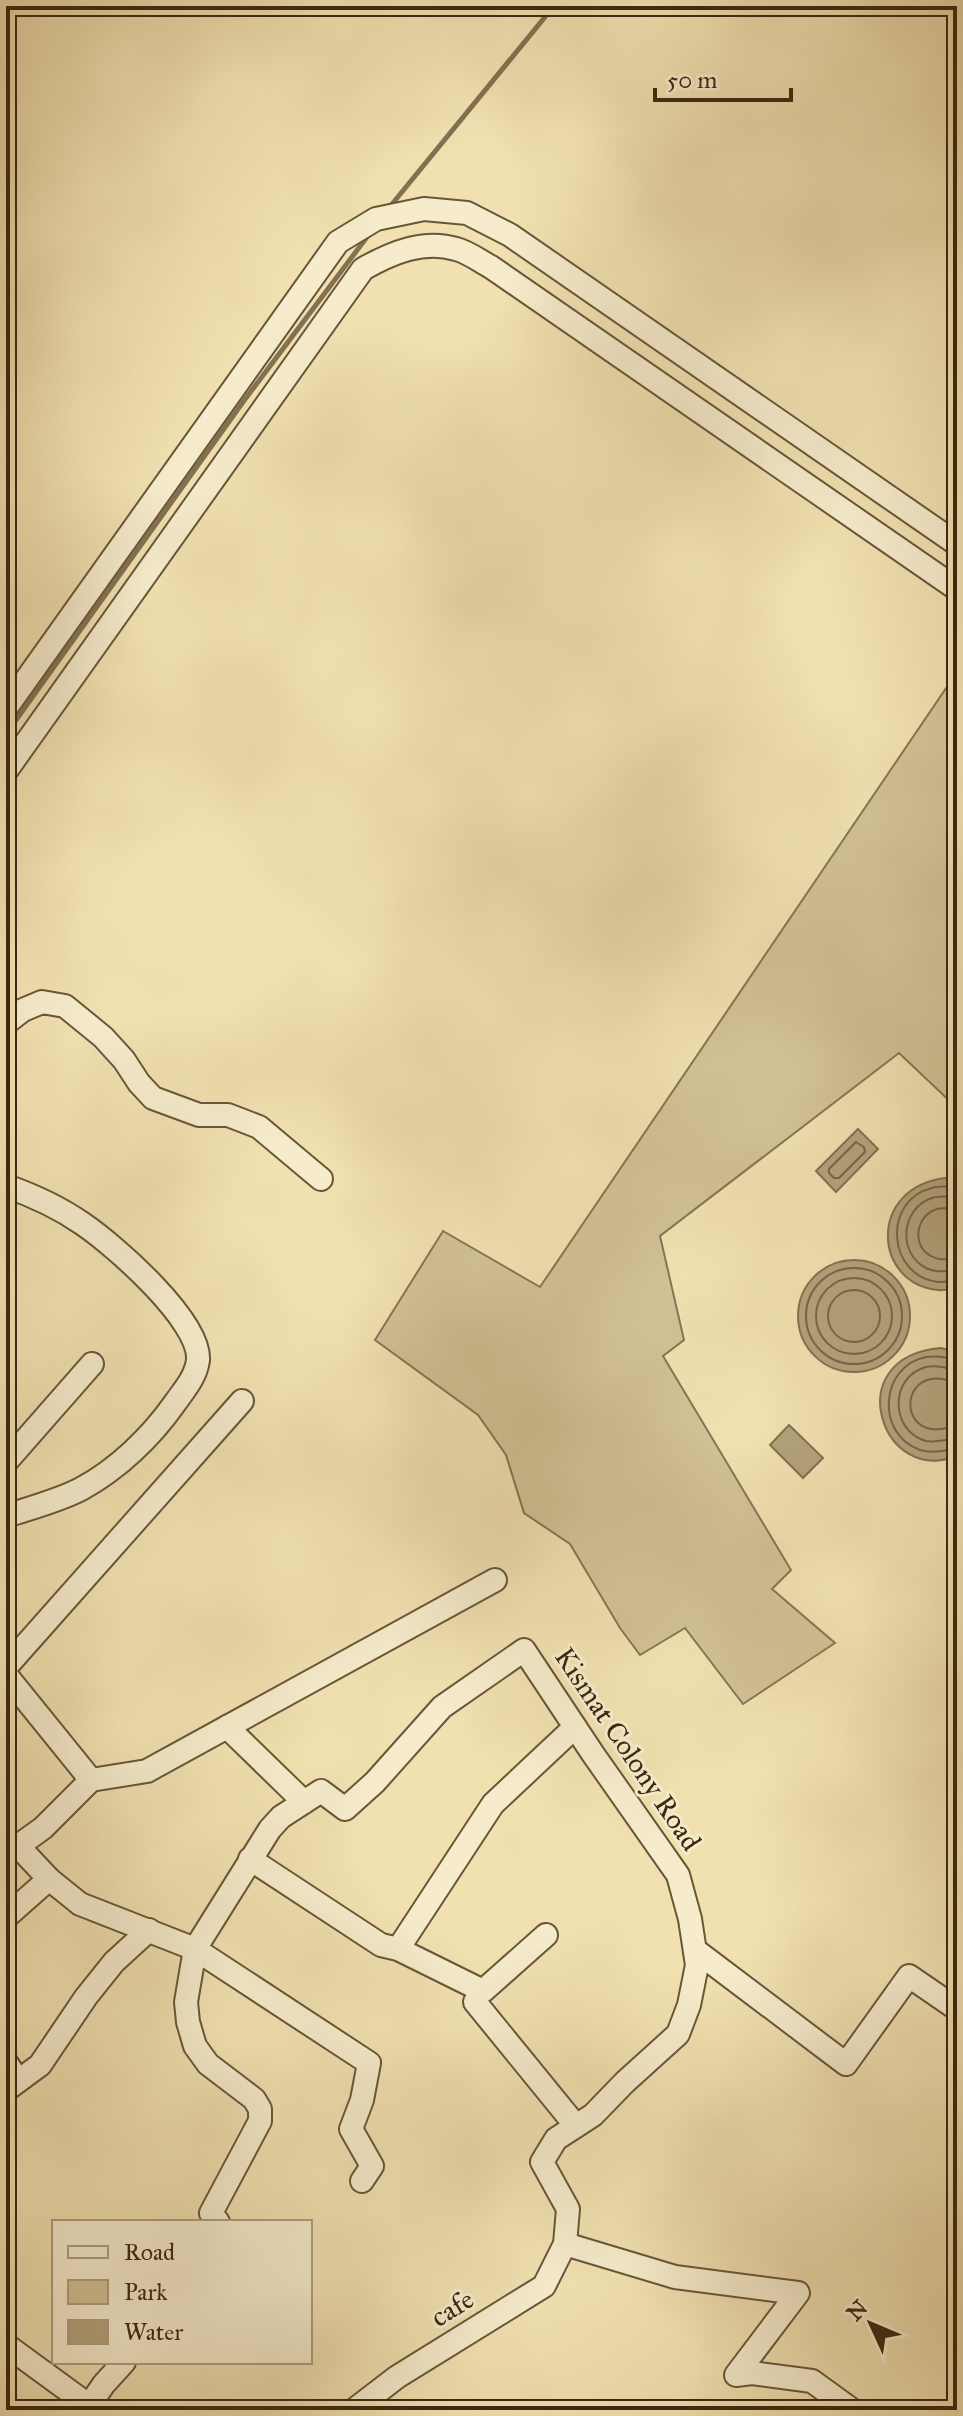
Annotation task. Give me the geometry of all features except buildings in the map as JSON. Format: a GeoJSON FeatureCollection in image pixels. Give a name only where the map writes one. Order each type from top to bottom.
{"type":"FeatureCollection","features":[{"type":"Feature","properties":{"kind":"street"},"geometry":{"type":"LineString","coordinates":[[6,708],[338,242],[383,218],[424,209],[467,213],[510,235],[957,544]]}},
{"type":"Feature","properties":{"kind":"street"},"geometry":{"type":"LineString","coordinates":[[6,771],[363,269],[389,254],[426,246],[457,249],[491,267],[957,589]]}},
{"type":"Feature","properties":{"kind":"street"},"geometry":{"type":"LineString","coordinates":[[6,1023],[23,1010],[42,1002],[65,1006],[103,1037],[153,1098],[199,1115],[228,1115],[259,1127],[321,1179]]}},
{"type":"Feature","properties":{"kind":"street"},"geometry":{"type":"LineString","coordinates":[[6,1186],[22,1191],[81,1222],[111,1244],[176,1312],[192,1334],[198,1349],[194,1376],[170,1410],[126,1458],[79,1490],[6,1516]]}},
{"type":"Feature","properties":{"kind":"street"},"geometry":{"type":"LineString","coordinates":[[6,1462],[92,1364]]}},
{"type":"Feature","properties":{"kind":"street"},"geometry":{"type":"LineString","coordinates":[[6,1667],[242,1401]]}},
{"type":"Feature","properties":{"kind":"street"},"geometry":{"type":"LineString","coordinates":[[362,2181],[372,2166],[351,2129],[362,2100],[369,2063],[195,1949],[80,1904],[12,1846],[43,1828],[91,1780],[147,1771],[495,1580]]}},
{"type":"Feature","properties":{"kind":"street","name":"Kismat Colony Road"},"geometry":{"type":"LineString","coordinates":[[304,1802],[321,1791],[345,1809],[375,1782],[442,1707],[524,1650],[678,1875],[690,1919],[697,1965],[689,2005],[678,2034],[593,2115],[556,2139],[542,2162],[568,2209],[565,2244]]}},
{"type":"Feature","properties":{"kind":"street"},"geometry":{"type":"LineString","coordinates":[[6,1675],[91,1780]]}},
{"type":"Feature","properties":{"kind":"street"},"geometry":{"type":"LineString","coordinates":[[216,2220],[211,2213],[260,2121],[260,2109],[254,2099],[208,2064],[195,2046],[186,2002],[195,1949],[275,1823],[304,1802],[227,1727]]}},
{"type":"Feature","properties":{"kind":"street"},"geometry":{"type":"LineString","coordinates":[[398,1949],[493,1804],[575,1727]]}},
{"type":"Feature","properties":{"kind":"street"},"geometry":{"type":"LineString","coordinates":[[250,1859],[381,1945],[398,1949],[483,1991],[546,1935]]}},
{"type":"Feature","properties":{"kind":"street"},"geometry":{"type":"LineString","coordinates":[[6,1917],[49,1879]]}},
{"type":"Feature","properties":{"kind":"street"},"geometry":{"type":"LineString","coordinates":[[10,2078],[40,2065],[114,1962],[149,1930]]}},
{"type":"Feature","properties":{"kind":"street"},"geometry":{"type":"LineString","coordinates":[[695,1950],[846,2064],[909,1976],[957,2009]]}},
{"type":"Feature","properties":{"kind":"street"},"geometry":{"type":"LineString","coordinates":[[475,2002],[576,2126]]}},
{"type":"Feature","properties":{"kind":"street"},"geometry":{"type":"LineString","coordinates":[[565,2244],[675,2277],[798,2293],[736,2375],[752,2373],[812,2381],[852,2410]]}},
{"type":"Feature","properties":{"kind":"street","name":"cafe"},"geometry":{"type":"LineString","coordinates":[[354,2410],[397,2377],[544,2286],[565,2244]]}},
{"type":"Feature","properties":{"kind":"street"},"geometry":{"type":"LineString","coordinates":[[6,2345],[89,2409],[104,2384],[122,2364]]}},
{"type":"Feature","properties":{"kind":"green space"},"geometry":{"type":"Polygon","coordinates":[[[957,672],[957,1108],[899,1053],[660,1236],[684,1340],[663,1356],[791,1570],[772,1589],[835,1643],[743,1704],[685,1628],[640,1655],[620,1628],[570,1544],[524,1513],[506,1455],[478,1415],[375,1340],[443,1231],[540,1287],[957,672]]]}},
{"type":"Feature","properties":{"kind":"water"},"geometry":{"type":"Polygon","coordinates":[[[858,1129],[878,1149],[836,1192],[816,1171],[858,1129]]]}},
{"type":"Feature","properties":{"kind":"water"},"geometry":{"type":"Polygon","coordinates":[[[945,1178],[957,1180],[957,1288],[940,1290],[916,1284],[901,1271],[891,1255],[888,1236],[891,1216],[902,1199],[920,1185],[945,1178]]]}},
{"type":"Feature","properties":{"kind":"water"},"geometry":{"type":"Polygon","coordinates":[[[854,1260],[875,1264],[894,1276],[906,1295],[910,1316],[906,1337],[894,1356],[875,1368],[854,1372],[833,1368],[814,1356],[802,1337],[798,1316],[802,1295],[814,1276],[833,1264],[854,1260]]]}},
{"type":"Feature","properties":{"kind":"water"},"geometry":{"type":"Polygon","coordinates":[[[941,1348],[957,1352],[957,1455],[931,1461],[909,1454],[892,1438],[882,1418],[881,1395],[889,1373],[909,1357],[941,1348]]]}},
{"type":"Feature","properties":{"kind":"water"},"geometry":{"type":"Polygon","coordinates":[[[789,1425],[823,1458],[803,1478],[770,1445],[789,1425]]]}},
{"type":"Feature","properties":{"kind":"waterway"},"geometry":{"type":"LineString","coordinates":[[388,209],[554,6]]}},
{"type":"Feature","properties":{"kind":"waterway"},"geometry":{"type":"LineString","coordinates":[[6,734],[243,402],[370,233]]}}]}
